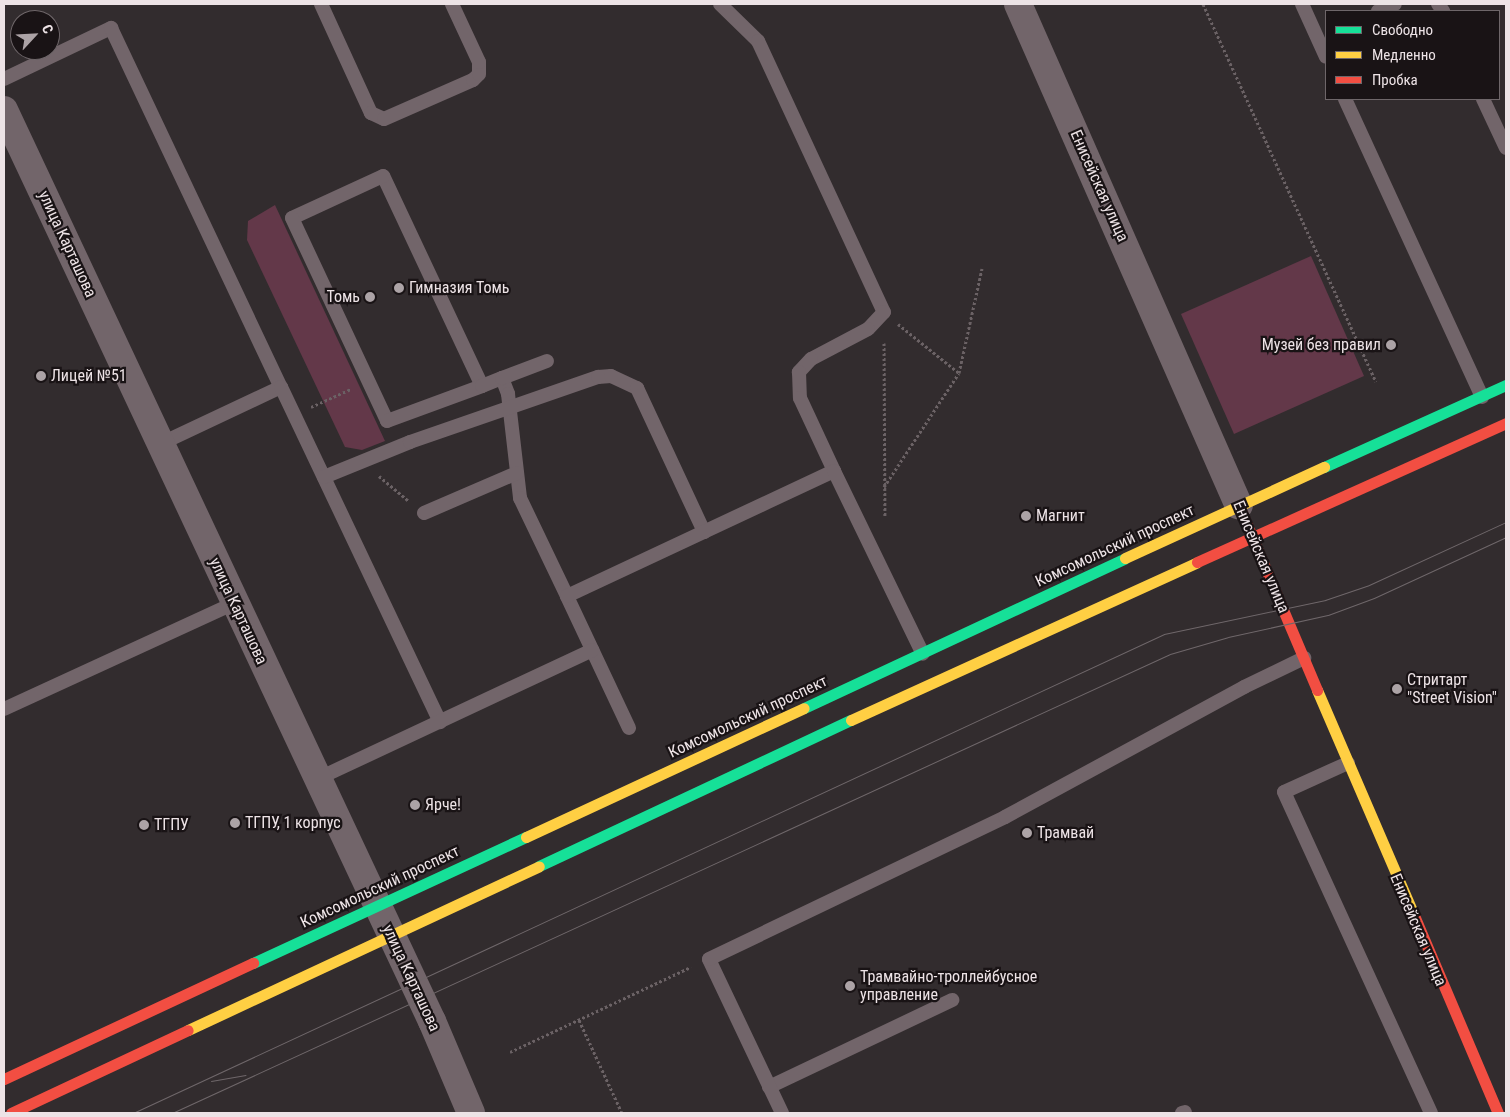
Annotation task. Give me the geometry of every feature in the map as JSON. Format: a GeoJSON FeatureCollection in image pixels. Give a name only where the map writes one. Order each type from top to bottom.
{"type":"FeatureCollection","features":[{"type":"Feature","properties":{"kind":"main road","name":"Комсомольский проспект"},"geometry":{"type":"LineString","coordinates":[[4,1079],[378,908],[1239,506],[1506,386]]}},
{"type":"Feature","properties":{"kind":"main road"},"geometry":{"type":"LineString","coordinates":[[11,1113],[933,680],[1506,423]]}},
{"type":"Feature","properties":{"kind":"main road","name":"Енисейская улица"},"geometry":{"type":"LineString","coordinates":[[1239,506],[1498,1113]]}},
{"type":"Feature","properties":{"kind":"street","name":"Енисейская улица"},"geometry":{"type":"LineString","coordinates":[[1018,4],[1239,506]]}},
{"type":"Feature","properties":{"kind":"street","name":"улица Карташова"},"geometry":{"type":"LineString","coordinates":[[4,110],[391,935],[471,1113]]}},
{"type":"Feature","properties":{"kind":"lane"},"geometry":{"type":"LineString","coordinates":[[321,4],[371,113],[384,120],[473,80],[479,74],[479,62],[452,4]]}},
{"type":"Feature","properties":{"kind":"lane"},"geometry":{"type":"LineString","coordinates":[[720,4],[758,41],[884,312],[868,329],[811,359],[799,372],[800,398],[923,654]]}},
{"type":"Feature","properties":{"kind":"lane"},"geometry":{"type":"LineString","coordinates":[[1302,4],[1322,36],[1325,52]]}},
{"type":"Feature","properties":{"kind":"lane"},"geometry":{"type":"LineString","coordinates":[[1380,10],[1395,4]]}},
{"type":"Feature","properties":{"kind":"lane"},"geometry":{"type":"LineString","coordinates":[[4,79],[111,28],[440,722]]}},
{"type":"Feature","properties":{"kind":"lane"},"geometry":{"type":"LineString","coordinates":[[1345,100],[1482,397]]}},
{"type":"Feature","properties":{"kind":"lane"},"geometry":{"type":"LineString","coordinates":[[1483,100],[1506,148]]}},
{"type":"Feature","properties":{"kind":"lane"},"geometry":{"type":"LineString","coordinates":[[482,386],[383,176],[292,218],[387,421],[482,386],[547,361]]}},
{"type":"Feature","properties":{"kind":"lane"},"geometry":{"type":"LineString","coordinates":[[324,477],[362,461],[598,377],[623,379],[637,388],[704,532]]}},
{"type":"Feature","properties":{"kind":"lane"},"geometry":{"type":"LineString","coordinates":[[502,378],[510,408],[520,498],[629,728]]}},
{"type":"Feature","properties":{"kind":"lane"},"geometry":{"type":"LineString","coordinates":[[160,444],[281,387]]}},
{"type":"Feature","properties":{"kind":"lane"},"geometry":{"type":"LineString","coordinates":[[567,596],[834,471]]}},
{"type":"Feature","properties":{"kind":"lane"},"geometry":{"type":"LineString","coordinates":[[424,513],[517,473]]}},
{"type":"Feature","properties":{"kind":"lane"},"geometry":{"type":"LineString","coordinates":[[4,709],[234,603]]}},
{"type":"Feature","properties":{"kind":"lane"},"geometry":{"type":"LineString","coordinates":[[317,779],[592,650]]}},
{"type":"Feature","properties":{"kind":"lane"},"geometry":{"type":"LineString","coordinates":[[782,1113],[709,959],[1005,817],[1244,687],[1304,658]]}},
{"type":"Feature","properties":{"kind":"lane"},"geometry":{"type":"LineString","coordinates":[[1348,763],[1284,792],[1431,1113]]}},
{"type":"Feature","properties":{"kind":"lane"},"geometry":{"type":"LineString","coordinates":[[769,1087],[952,1000]]}},
{"type":"Feature","properties":{"kind":"path"},"geometry":{"type":"LineString","coordinates":[[1203,4],[1376,381]]}},
{"type":"Feature","properties":{"kind":"path"},"geometry":{"type":"LineString","coordinates":[[884,487],[960,373],[982,268]]}},
{"type":"Feature","properties":{"kind":"path"},"geometry":{"type":"LineString","coordinates":[[884,312],[960,373]]}},
{"type":"Feature","properties":{"kind":"path"},"geometry":{"type":"LineString","coordinates":[[884,312],[885,517]]}},
{"type":"Feature","properties":{"kind":"path"},"geometry":{"type":"LineString","coordinates":[[323,402],[368,381]]}},
{"type":"Feature","properties":{"kind":"path"},"geometry":{"type":"LineString","coordinates":[[362,461],[424,513]]}},
{"type":"Feature","properties":{"kind":"path"},"geometry":{"type":"LineString","coordinates":[[510,1052],[709,959]]}},
{"type":"Feature","properties":{"kind":"path"},"geometry":{"type":"LineString","coordinates":[[579,1020],[622,1113]]}},
{"type":"Feature","properties":{"kind":"shaded area"},"geometry":{"type":"Polygon","coordinates":[[[275,205],[385,441],[362,450],[345,447],[247,240],[248,221],[275,205]]]}},
{"type":"Feature","properties":{"kind":"shaded area"},"geometry":{"type":"Polygon","coordinates":[[[1311,256],[1364,376],[1234,434],[1181,314],[1311,256]]]}},
{"type":"Feature","properties":{"kind":"tram line"},"geometry":{"type":"LineString","coordinates":[[133,1113],[1164,634],[1325,600],[1369,585],[1506,522]]}},
{"type":"Feature","properties":{"kind":"tram line"},"geometry":{"type":"LineString","coordinates":[[172,1113],[1170,654],[1228,637],[1328,615],[1374,598],[1506,537]]}},
{"type":"Feature","properties":{"kind":"tram line"},"geometry":{"type":"LineString","coordinates":[[211,1081],[245,1075]]}},
{"type":"Feature","properties":{"kind":"traffic: fast"},"geometry":{"type":"LineString","coordinates":[[1324,467],[1506,385]]}},
{"type":"Feature","properties":{"kind":"traffic: fast"},"geometry":{"type":"LineString","coordinates":[[804,708],[1125,558]]}},
{"type":"Feature","properties":{"kind":"traffic: fast"},"geometry":{"type":"LineString","coordinates":[[539,866],[851,720]]}},
{"type":"Feature","properties":{"kind":"traffic: fast"},"geometry":{"type":"LineString","coordinates":[[253,963],[526,837]]}},
{"type":"Feature","properties":{"kind":"traffic: slow"},"geometry":{"type":"LineString","coordinates":[[1125,558],[1324,467]]}},
{"type":"Feature","properties":{"kind":"traffic: slow"},"geometry":{"type":"LineString","coordinates":[[851,720],[1197,562]]}},
{"type":"Feature","properties":{"kind":"traffic: slow"},"geometry":{"type":"LineString","coordinates":[[1317,690],[1413,913]]}},
{"type":"Feature","properties":{"kind":"traffic: slow"},"geometry":{"type":"LineString","coordinates":[[526,837],[804,708]]}},
{"type":"Feature","properties":{"kind":"traffic: slow"},"geometry":{"type":"LineString","coordinates":[[188,1030],[539,866]]}},
{"type":"Feature","properties":{"kind":"traffic: jam"},"geometry":{"type":"LineString","coordinates":[[1197,562],[1506,423]]}},
{"type":"Feature","properties":{"kind":"traffic: jam"},"geometry":{"type":"LineString","coordinates":[[1239,506],[1317,690]]}},
{"type":"Feature","properties":{"kind":"traffic: jam"},"geometry":{"type":"LineString","coordinates":[[1413,913],[1498,1113]]}},
{"type":"Feature","properties":{"kind":"traffic: jam"},"geometry":{"type":"LineString","coordinates":[[4,1079],[253,963]]}},
{"type":"Feature","properties":{"kind":"traffic: jam"},"geometry":{"type":"LineString","coordinates":[[11,1113],[188,1030]]}},
{"type":"Feature","properties":{"kind":"place","name":"Гимназия Томь"},"geometry":{"type":"Point","coordinates":[399,288]}},
{"type":"Feature","properties":{"kind":"place","name":"Томь"},"geometry":{"type":"Point","coordinates":[370,297]}},
{"type":"Feature","properties":{"kind":"place","name":"Музей без правил"},"geometry":{"type":"Point","coordinates":[1391,345]}},
{"type":"Feature","properties":{"kind":"place","name":"Лицей №51"},"geometry":{"type":"Point","coordinates":[41,376]}},
{"type":"Feature","properties":{"kind":"place","name":"Магнит"},"geometry":{"type":"Point","coordinates":[1026,516]}},
{"type":"Feature","properties":{"kind":"place","name":"Стритарт \"Street Vision\""},"geometry":{"type":"Point","coordinates":[1397,689]}},
{"type":"Feature","properties":{"kind":"place","name":"Ярче!"},"geometry":{"type":"Point","coordinates":[415,805]}},
{"type":"Feature","properties":{"kind":"place","name":"ТГПУ, 1 корпус"},"geometry":{"type":"Point","coordinates":[235,823]}},
{"type":"Feature","properties":{"kind":"place","name":"ТГПУ"},"geometry":{"type":"Point","coordinates":[144,825]}},
{"type":"Feature","properties":{"kind":"place","name":"Трамвай"},"geometry":{"type":"Point","coordinates":[1027,833]}},
{"type":"Feature","properties":{"kind":"place","name":"Трамвайно-троллейбусное управление"},"geometry":{"type":"Point","coordinates":[850,986]}}]}
